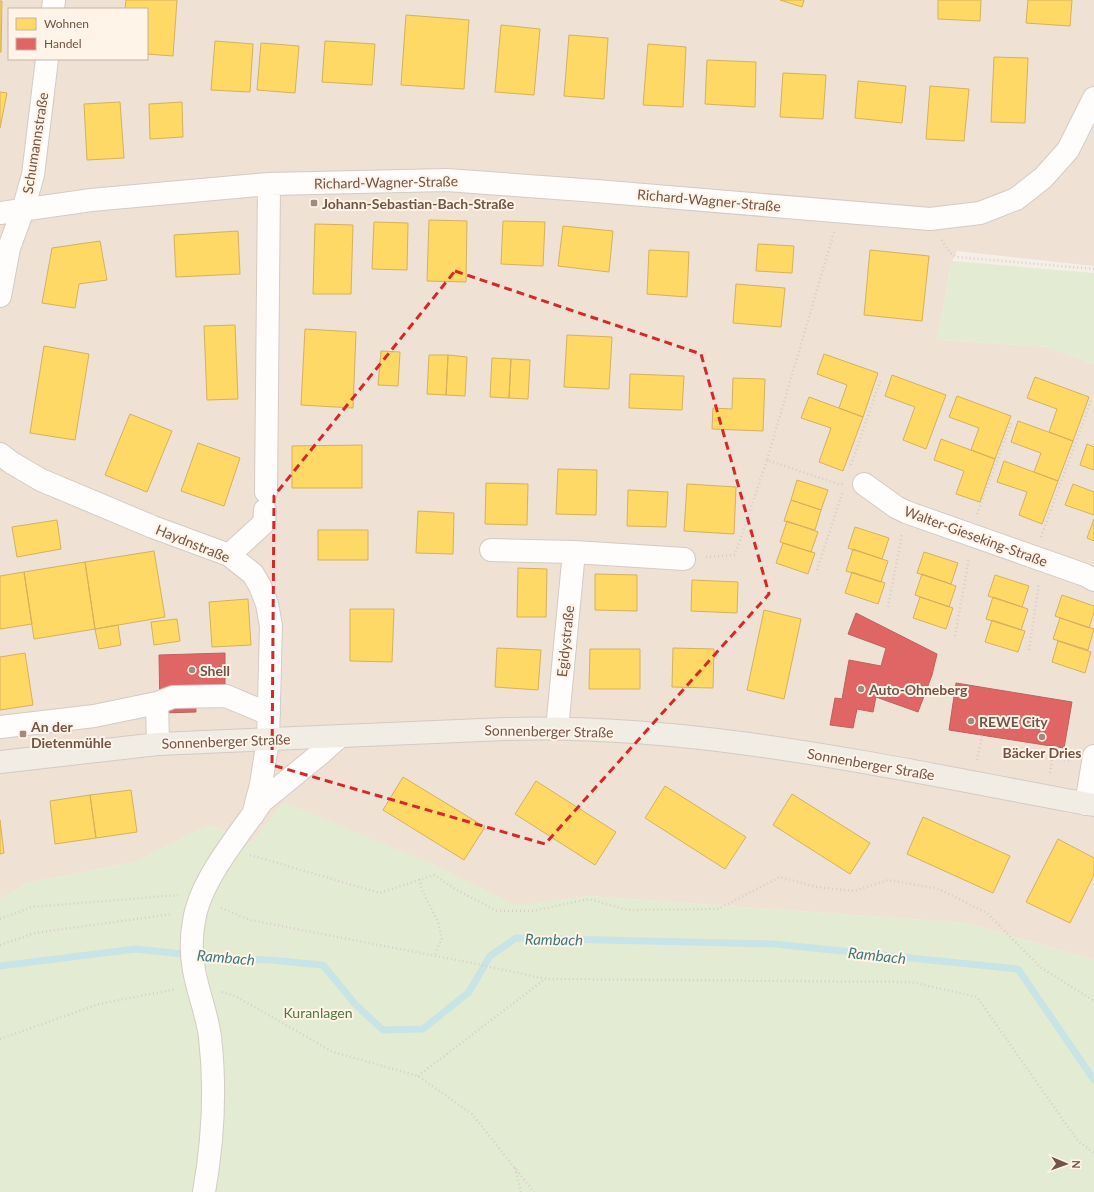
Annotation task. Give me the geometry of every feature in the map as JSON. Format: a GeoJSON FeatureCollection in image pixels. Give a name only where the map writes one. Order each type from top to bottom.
{"type":"FeatureCollection","features":[{"type":"Feature","properties":{"kind":"main road","name":"Sonnenberger Straße"},"geometry":{"type":"LineString","coordinates":[[0,762],[158,744],[505,729],[557,729],[638,733],[712,739],[773,747],[1090,804]]}},
{"type":"Feature","properties":{"kind":"street","name":"Schumannstraße"},"geometry":{"type":"LineString","coordinates":[[0,296],[9,248],[23,210],[32,176],[47,60]]}},
{"type":"Feature","properties":{"kind":"street","name":"Richard-Wagner-Straße"},"geometry":{"type":"LineString","coordinates":[[0,213],[91,200],[269,184],[447,180],[930,219],[980,213],[1016,200],[1043,178],[1068,150],[1094,98]]}},
{"type":"Feature","properties":{"kind":"street"},"geometry":{"type":"LineString","coordinates":[[228,555],[264,523],[269,184]]}},
{"type":"Feature","properties":{"kind":"street","name":"Haydnstraße"},"geometry":{"type":"LineString","coordinates":[[0,454],[41,480],[153,527],[228,555],[241,563],[253,574],[260,586],[267,604],[271,626],[268,740]]}},
{"type":"Feature","properties":{"kind":"street","name":"Walter-Gieseking-Straße"},"geometry":{"type":"LineString","coordinates":[[864,484],[896,507],[906,512],[1085,575],[1094,580]]}},
{"type":"Feature","properties":{"kind":"street"},"geometry":{"type":"LineString","coordinates":[[491,550],[574,552],[684,559]]}},
{"type":"Feature","properties":{"kind":"street","name":"Egidystraße"},"geometry":{"type":"LineString","coordinates":[[557,729],[574,552]]}},
{"type":"Feature","properties":{"kind":"street"},"geometry":{"type":"LineString","coordinates":[[0,727],[94,716],[157,703],[173,697],[226,696],[269,714]]}},
{"type":"Feature","properties":{"kind":"street"},"geometry":{"type":"LineString","coordinates":[[157,703],[158,744]]}},
{"type":"Feature","properties":{"kind":"street"},"geometry":{"type":"LineString","coordinates":[[204,1192],[210,1145],[213,1081],[210,1038],[207,1020],[194,967],[194,920],[200,900],[212,875],[228,849],[259,807],[339,737]]}},
{"type":"Feature","properties":{"kind":"street"},"geometry":{"type":"LineString","coordinates":[[259,807],[268,740]]}},
{"type":"Feature","properties":{"kind":"street"},"geometry":{"type":"LineString","coordinates":[[1090,804],[1094,756]]}},
{"type":"Feature","properties":{"kind":"path"},"geometry":{"type":"LineString","coordinates":[[684,559],[735,555],[767,460],[839,212]]}},
{"type":"Feature","properties":{"kind":"path"},"geometry":{"type":"LineString","coordinates":[[930,219],[950,253],[957,257],[1094,269]]}},
{"type":"Feature","properties":{"kind":"path"},"geometry":{"type":"LineString","coordinates":[[1029,650],[1038,559],[1091,400]]}},
{"type":"Feature","properties":{"kind":"path"},"geometry":{"type":"LineString","coordinates":[[955,636],[972,535],[1011,423]]}},
{"type":"Feature","properties":{"kind":"path"},"geometry":{"type":"LineString","coordinates":[[767,460],[838,484],[864,484]]}},
{"type":"Feature","properties":{"kind":"path"},"geometry":{"type":"LineString","coordinates":[[888,607],[906,512]]}},
{"type":"Feature","properties":{"kind":"path"},"geometry":{"type":"LineString","coordinates":[[977,761],[982,734]]}},
{"type":"Feature","properties":{"kind":"path"},"geometry":{"type":"LineString","coordinates":[[1050,773],[1054,746]]}},
{"type":"Feature","properties":{"kind":"path"},"geometry":{"type":"LineString","coordinates":[[228,849],[380,892],[434,875],[455,889],[497,911],[532,911],[589,899],[628,910],[718,909],[780,877],[817,887],[854,891],[888,880],[940,889],[987,913],[1040,967],[1094,1001]]}},
{"type":"Feature","properties":{"kind":"path"},"geometry":{"type":"LineString","coordinates":[[419,879],[422,890],[438,922],[442,938],[434,956]]}},
{"type":"Feature","properties":{"kind":"path"},"geometry":{"type":"LineString","coordinates":[[0,919],[32,907],[179,895],[177,902]]}},
{"type":"Feature","properties":{"kind":"path"},"geometry":{"type":"LineString","coordinates":[[0,945],[35,933],[172,914],[174,908]]}},
{"type":"Feature","properties":{"kind":"path"},"geometry":{"type":"LineString","coordinates":[[221,908],[250,920],[472,963],[546,979],[911,982],[977,997],[1078,1141],[1094,1153]]}},
{"type":"Feature","properties":{"kind":"path"},"geometry":{"type":"LineString","coordinates":[[0,1039],[99,1004],[194,967],[238,997],[333,1052],[418,1076],[472,1114],[534,1192]]}},
{"type":"Feature","properties":{"kind":"path"},"geometry":{"type":"LineString","coordinates":[[418,1076],[546,979]]}},
{"type":"Feature","properties":{"kind":"path"},"geometry":{"type":"LineString","coordinates":[[514,1166],[521,1192]]}},
{"type":"Feature","properties":{"kind":"highlighted area"},"geometry":{"type":"Polygon","coordinates":[[[455,271],[701,354],[769,594],[545,844],[272,765],[274,496],[455,271]]]}},
{"type":"Feature","properties":{"kind":"shaded area"},"geometry":{"type":"Polygon","coordinates":[[[0,0],[1094,0],[1094,266],[957,251],[952,261],[937,340],[1048,347],[1094,364],[1094,960],[967,923],[589,896],[516,906],[429,863],[251,843],[209,825],[135,862],[27,883],[0,899],[0,0]]]}},
{"type":"Feature","properties":{"kind":"green space"},"geometry":{"type":"Polygon","coordinates":[[[952,261],[1094,273],[1094,364],[1048,347],[937,340],[952,261]]]}},
{"type":"Feature","properties":{"kind":"green space","name":"Kuranlagen"},"geometry":{"type":"Polygon","coordinates":[[[283,802],[429,863],[516,905],[589,896],[967,923],[1094,960],[1094,1192],[0,1192],[0,899],[27,883],[135,862],[209,825],[251,843],[283,802]]]}},
{"type":"Feature","properties":{"kind":"building: Wohnen"},"geometry":{"type":"Polygon","coordinates":[[[126,0],[177,0],[173,56],[148,54],[148,8],[125,8],[126,0]]]}},
{"type":"Feature","properties":{"kind":"building: Wohnen"},"geometry":{"type":"Polygon","coordinates":[[[780,0],[804,0],[802,7],[780,0]]]}},
{"type":"Feature","properties":{"kind":"building: Wohnen"},"geometry":{"type":"Polygon","coordinates":[[[938,0],[981,0],[980,21],[938,19],[938,0]]]}},
{"type":"Feature","properties":{"kind":"building: Wohnen"},"geometry":{"type":"Polygon","coordinates":[[[1028,0],[1072,0],[1070,26],[1026,23],[1028,0]]]}},
{"type":"Feature","properties":{"kind":"building: Wohnen"},"geometry":{"type":"Polygon","coordinates":[[[0,1],[2,1],[1,52],[0,52],[0,1]]]}},
{"type":"Feature","properties":{"kind":"building: Wohnen"},"geometry":{"type":"Polygon","coordinates":[[[406,15],[469,20],[464,89],[401,85],[406,15]]]}},
{"type":"Feature","properties":{"kind":"building: Wohnen"},"geometry":{"type":"Polygon","coordinates":[[[501,25],[540,29],[534,95],[495,92],[501,25]]]}},
{"type":"Feature","properties":{"kind":"building: Wohnen"},"geometry":{"type":"Polygon","coordinates":[[[569,35],[608,38],[604,99],[564,96],[569,35]]]}},
{"type":"Feature","properties":{"kind":"building: Wohnen"},"geometry":{"type":"Polygon","coordinates":[[[215,41],[253,44],[250,92],[211,90],[215,41]]]}},
{"type":"Feature","properties":{"kind":"building: Wohnen"},"geometry":{"type":"Polygon","coordinates":[[[325,41],[375,44],[372,85],[322,82],[325,41]]]}},
{"type":"Feature","properties":{"kind":"building: Wohnen"},"geometry":{"type":"Polygon","coordinates":[[[261,43],[299,46],[295,93],[257,90],[261,43]]]}},
{"type":"Feature","properties":{"kind":"building: Wohnen"},"geometry":{"type":"Polygon","coordinates":[[[648,44],[686,47],[683,107],[643,105],[648,44]]]}},
{"type":"Feature","properties":{"kind":"building: Wohnen"},"geometry":{"type":"Polygon","coordinates":[[[994,57],[1028,58],[1025,123],[991,122],[994,57]]]}},
{"type":"Feature","properties":{"kind":"building: Wohnen"},"geometry":{"type":"Polygon","coordinates":[[[707,60],[756,62],[755,107],[705,104],[707,60]]]}},
{"type":"Feature","properties":{"kind":"building: Wohnen"},"geometry":{"type":"Polygon","coordinates":[[[783,73],[826,75],[823,119],[780,117],[783,73]]]}},
{"type":"Feature","properties":{"kind":"building: Wohnen"},"geometry":{"type":"Polygon","coordinates":[[[858,81],[906,86],[902,123],[855,118],[858,81]]]}},
{"type":"Feature","properties":{"kind":"building: Wohnen"},"geometry":{"type":"Polygon","coordinates":[[[930,86],[969,89],[964,141],[926,139],[930,86]]]}},
{"type":"Feature","properties":{"kind":"building: Wohnen"},"geometry":{"type":"Polygon","coordinates":[[[0,92],[7,93],[0,128],[0,92]]]}},
{"type":"Feature","properties":{"kind":"building: Wohnen"},"geometry":{"type":"Polygon","coordinates":[[[120,102],[124,158],[87,160],[84,104],[120,102]]]}},
{"type":"Feature","properties":{"kind":"building: Wohnen"},"geometry":{"type":"Polygon","coordinates":[[[182,102],[183,137],[150,139],[149,104],[182,102]]]}},
{"type":"Feature","properties":{"kind":"building: Wohnen"},"geometry":{"type":"Polygon","coordinates":[[[429,220],[467,221],[466,282],[427,281],[429,220]]]}},
{"type":"Feature","properties":{"kind":"building: Wohnen"},"geometry":{"type":"Polygon","coordinates":[[[503,221],[545,222],[543,266],[501,264],[503,221]]]}},
{"type":"Feature","properties":{"kind":"building: Wohnen"},"geometry":{"type":"Polygon","coordinates":[[[374,222],[408,223],[407,270],[372,269],[374,222]]]}},
{"type":"Feature","properties":{"kind":"building: Wohnen"},"geometry":{"type":"Polygon","coordinates":[[[315,224],[353,225],[351,294],[313,294],[315,224]]]}},
{"type":"Feature","properties":{"kind":"building: Wohnen"},"geometry":{"type":"Polygon","coordinates":[[[563,226],[613,231],[609,272],[558,266],[563,226]]]}},
{"type":"Feature","properties":{"kind":"building: Wohnen"},"geometry":{"type":"Polygon","coordinates":[[[238,231],[240,274],[176,277],[174,235],[238,231]]]}},
{"type":"Feature","properties":{"kind":"building: Wohnen"},"geometry":{"type":"Polygon","coordinates":[[[100,241],[107,280],[79,284],[75,308],[42,303],[52,248],[100,241]]]}},
{"type":"Feature","properties":{"kind":"building: Wohnen"},"geometry":{"type":"Polygon","coordinates":[[[758,244],[794,246],[792,273],[756,271],[758,244]]]}},
{"type":"Feature","properties":{"kind":"building: Wohnen"},"geometry":{"type":"Polygon","coordinates":[[[649,250],[689,252],[687,297],[647,294],[649,250]]]}},
{"type":"Feature","properties":{"kind":"building: Wohnen"},"geometry":{"type":"Polygon","coordinates":[[[870,250],[929,256],[922,321],[864,315],[870,250]]]}},
{"type":"Feature","properties":{"kind":"building: Wohnen"},"geometry":{"type":"Polygon","coordinates":[[[736,284],[785,288],[781,327],[733,323],[736,284]]]}},
{"type":"Feature","properties":{"kind":"building: Wohnen"},"geometry":{"type":"Polygon","coordinates":[[[235,325],[238,399],[207,400],[204,326],[235,325]]]}},
{"type":"Feature","properties":{"kind":"building: Wohnen"},"geometry":{"type":"Polygon","coordinates":[[[305,329],[356,332],[353,408],[301,405],[305,329]]]}},
{"type":"Feature","properties":{"kind":"building: Wohnen"},"geometry":{"type":"Polygon","coordinates":[[[567,335],[612,337],[609,389],[564,387],[567,335]]]}},
{"type":"Feature","properties":{"kind":"building: Wohnen"},"geometry":{"type":"Polygon","coordinates":[[[44,346],[89,354],[75,440],[30,433],[44,346]]]}},
{"type":"Feature","properties":{"kind":"building: Wohnen"},"geometry":{"type":"Polygon","coordinates":[[[381,351],[400,352],[398,386],[378,385],[381,351]]]}},
{"type":"Feature","properties":{"kind":"building: Wohnen"},"geometry":{"type":"Polygon","coordinates":[[[824,354],[878,373],[863,417],[839,408],[847,385],[817,374],[824,354]]]}},
{"type":"Feature","properties":{"kind":"building: Wohnen"},"geometry":{"type":"Polygon","coordinates":[[[429,355],[448,355],[446,395],[427,394],[429,355]]]}},
{"type":"Feature","properties":{"kind":"building: Wohnen"},"geometry":{"type":"Polygon","coordinates":[[[448,355],[467,357],[465,396],[446,395],[448,355]]]}},
{"type":"Feature","properties":{"kind":"building: Wohnen"},"geometry":{"type":"Polygon","coordinates":[[[492,358],[511,359],[509,398],[490,397],[492,358]]]}},
{"type":"Feature","properties":{"kind":"building: Wohnen"},"geometry":{"type":"Polygon","coordinates":[[[511,359],[530,360],[528,399],[509,398],[511,359]]]}},
{"type":"Feature","properties":{"kind":"building: Wohnen"},"geometry":{"type":"Polygon","coordinates":[[[630,374],[684,376],[682,410],[629,408],[630,374]]]}},
{"type":"Feature","properties":{"kind":"building: Wohnen"},"geometry":{"type":"Polygon","coordinates":[[[892,375],[946,395],[926,449],[903,440],[915,407],[885,396],[892,375]]]}},
{"type":"Feature","properties":{"kind":"building: Wohnen"},"geometry":{"type":"Polygon","coordinates":[[[1035,377],[1089,397],[1073,441],[1049,432],[1057,409],[1027,398],[1035,377]]]}},
{"type":"Feature","properties":{"kind":"building: Wohnen"},"geometry":{"type":"Polygon","coordinates":[[[733,378],[765,379],[763,431],[712,429],[713,408],[732,409],[733,378]]]}},
{"type":"Feature","properties":{"kind":"building: Wohnen"},"geometry":{"type":"Polygon","coordinates":[[[957,396],[1011,416],[995,459],[971,450],[979,428],[949,417],[957,396]]]}},
{"type":"Feature","properties":{"kind":"building: Wohnen"},"geometry":{"type":"Polygon","coordinates":[[[809,397],[863,417],[843,471],[819,462],[831,428],[801,418],[809,397]]]}},
{"type":"Feature","properties":{"kind":"building: Wohnen"},"geometry":{"type":"Polygon","coordinates":[[[130,414],[172,431],[147,492],[105,475],[130,414]]]}},
{"type":"Feature","properties":{"kind":"building: Wohnen"},"geometry":{"type":"Polygon","coordinates":[[[1018,421],[1073,441],[1058,481],[1034,472],[1041,453],[1011,442],[1018,421]]]}},
{"type":"Feature","properties":{"kind":"building: Wohnen"},"geometry":{"type":"Polygon","coordinates":[[[941,439],[995,459],[980,502],[956,494],[964,471],[934,460],[941,439]]]}},
{"type":"Feature","properties":{"kind":"building: Wohnen"},"geometry":{"type":"Polygon","coordinates":[[[198,443],[240,458],[224,506],[181,491],[198,443]]]}},
{"type":"Feature","properties":{"kind":"building: Wohnen"},"geometry":{"type":"Polygon","coordinates":[[[1087,444],[1094,447],[1094,470],[1080,465],[1087,444]]]}},
{"type":"Feature","properties":{"kind":"building: Wohnen"},"geometry":{"type":"Polygon","coordinates":[[[362,445],[362,488],[292,488],[292,446],[362,445]]]}},
{"type":"Feature","properties":{"kind":"building: Wohnen"},"geometry":{"type":"Polygon","coordinates":[[[1004,461],[1058,481],[1042,524],[1019,515],[1027,492],[997,482],[1004,461]]]}},
{"type":"Feature","properties":{"kind":"building: Wohnen"},"geometry":{"type":"Polygon","coordinates":[[[558,469],[597,470],[596,515],[556,514],[558,469]]]}},
{"type":"Feature","properties":{"kind":"building: Wohnen"},"geometry":{"type":"Polygon","coordinates":[[[797,480],[828,490],[821,510],[791,500],[797,480]]]}},
{"type":"Feature","properties":{"kind":"building: Wohnen"},"geometry":{"type":"Polygon","coordinates":[[[486,483],[528,484],[527,525],[485,524],[486,483]]]}},
{"type":"Feature","properties":{"kind":"building: Wohnen"},"geometry":{"type":"Polygon","coordinates":[[[687,484],[736,487],[734,534],[684,531],[687,484]]]}},
{"type":"Feature","properties":{"kind":"building: Wohnen"},"geometry":{"type":"Polygon","coordinates":[[[1073,484],[1094,492],[1094,515],[1065,505],[1073,484]]]}},
{"type":"Feature","properties":{"kind":"building: Wohnen"},"geometry":{"type":"Polygon","coordinates":[[[628,490],[668,492],[666,527],[627,526],[628,490]]]}},
{"type":"Feature","properties":{"kind":"building: Wohnen"},"geometry":{"type":"Polygon","coordinates":[[[791,500],[821,510],[815,530],[784,521],[791,500]]]}},
{"type":"Feature","properties":{"kind":"building: Wohnen"},"geometry":{"type":"Polygon","coordinates":[[[418,511],[454,513],[453,554],[416,553],[418,511]]]}},
{"type":"Feature","properties":{"kind":"building: Wohnen"},"geometry":{"type":"Polygon","coordinates":[[[1094,519],[1094,541],[1087,538],[1094,519]]]}},
{"type":"Feature","properties":{"kind":"building: Wohnen"},"geometry":{"type":"Polygon","coordinates":[[[57,520],[61,549],[17,557],[12,527],[57,520]]]}},
{"type":"Feature","properties":{"kind":"building: Wohnen"},"geometry":{"type":"Polygon","coordinates":[[[787,521],[818,532],[811,552],[780,542],[787,521]]]}},
{"type":"Feature","properties":{"kind":"building: Wohnen"},"geometry":{"type":"Polygon","coordinates":[[[855,527],[889,538],[882,559],[848,548],[855,527]]]}},
{"type":"Feature","properties":{"kind":"building: Wohnen"},"geometry":{"type":"Polygon","coordinates":[[[318,530],[368,530],[368,560],[318,560],[318,530]]]}},
{"type":"Feature","properties":{"kind":"building: Wohnen"},"geometry":{"type":"Polygon","coordinates":[[[783,543],[815,553],[808,574],[776,563],[783,543]]]}},
{"type":"Feature","properties":{"kind":"building: Wohnen"},"geometry":{"type":"Polygon","coordinates":[[[853,549],[888,561],[881,582],[846,571],[853,549]]]}},
{"type":"Feature","properties":{"kind":"building: Wohnen"},"geometry":{"type":"Polygon","coordinates":[[[154,551],[165,617],[95,629],[85,562],[154,551]]]}},
{"type":"Feature","properties":{"kind":"building: Wohnen"},"geometry":{"type":"Polygon","coordinates":[[[924,552],[958,563],[951,584],[917,573],[924,552]]]}},
{"type":"Feature","properties":{"kind":"building: Wohnen"},"geometry":{"type":"Polygon","coordinates":[[[85,562],[95,629],[34,639],[24,572],[85,562]]]}},
{"type":"Feature","properties":{"kind":"building: Wohnen"},"geometry":{"type":"Polygon","coordinates":[[[518,568],[547,569],[546,617],[517,617],[518,568]]]}},
{"type":"Feature","properties":{"kind":"building: Wohnen"},"geometry":{"type":"Polygon","coordinates":[[[24,572],[32,624],[0,629],[0,576],[24,572]]]}},
{"type":"Feature","properties":{"kind":"building: Wohnen"},"geometry":{"type":"Polygon","coordinates":[[[852,572],[885,583],[878,604],[845,593],[852,572]]]}},
{"type":"Feature","properties":{"kind":"building: Wohnen"},"geometry":{"type":"Polygon","coordinates":[[[595,574],[637,575],[637,611],[595,610],[595,574]]]}},
{"type":"Feature","properties":{"kind":"building: Wohnen"},"geometry":{"type":"Polygon","coordinates":[[[922,574],[956,586],[949,607],[915,595],[922,574]]]}},
{"type":"Feature","properties":{"kind":"building: Wohnen"},"geometry":{"type":"Polygon","coordinates":[[[995,575],[1029,586],[1022,607],[988,596],[995,575]]]}},
{"type":"Feature","properties":{"kind":"building: Wohnen"},"geometry":{"type":"Polygon","coordinates":[[[692,580],[738,582],[737,613],[691,611],[692,580]]]}},
{"type":"Feature","properties":{"kind":"building: Wohnen"},"geometry":{"type":"Polygon","coordinates":[[[1062,595],[1094,606],[1094,612],[1089,628],[1055,616],[1062,595]]]}},
{"type":"Feature","properties":{"kind":"building: Wohnen"},"geometry":{"type":"Polygon","coordinates":[[[920,597],[953,608],[946,629],[913,618],[920,597]]]}},
{"type":"Feature","properties":{"kind":"building: Wohnen"},"geometry":{"type":"Polygon","coordinates":[[[993,597],[1028,609],[1021,630],[986,619],[993,597]]]}},
{"type":"Feature","properties":{"kind":"building: Wohnen"},"geometry":{"type":"Polygon","coordinates":[[[248,599],[251,645],[212,647],[209,602],[248,599]]]}},
{"type":"Feature","properties":{"kind":"building: Wohnen"},"geometry":{"type":"Polygon","coordinates":[[[350,609],[394,609],[392,662],[350,661],[350,609]]]}},
{"type":"Feature","properties":{"kind":"building: Wohnen"},"geometry":{"type":"Polygon","coordinates":[[[764,610],[801,619],[784,699],[747,690],[764,610]]]}},
{"type":"Feature","properties":{"kind":"building: Wohnen"},"geometry":{"type":"Polygon","coordinates":[[[1060,618],[1094,629],[1088,650],[1053,639],[1060,618]]]}},
{"type":"Feature","properties":{"kind":"building: Wohnen"},"geometry":{"type":"Polygon","coordinates":[[[177,619],[180,641],[154,645],[151,622],[177,619]]]}},
{"type":"Feature","properties":{"kind":"building: Wohnen"},"geometry":{"type":"Polygon","coordinates":[[[992,620],[1025,631],[1018,652],[985,642],[992,620]]]}},
{"type":"Feature","properties":{"kind":"building: Wohnen"},"geometry":{"type":"Polygon","coordinates":[[[118,625],[121,645],[99,649],[95,629],[118,625]]]}},
{"type":"Feature","properties":{"kind":"building: Wohnen"},"geometry":{"type":"Polygon","coordinates":[[[1058,641],[1091,652],[1085,673],[1052,662],[1058,641]]]}},
{"type":"Feature","properties":{"kind":"building: Wohnen"},"geometry":{"type":"Polygon","coordinates":[[[497,648],[541,650],[538,690],[495,687],[497,648]]]}},
{"type":"Feature","properties":{"kind":"building: Wohnen"},"geometry":{"type":"Polygon","coordinates":[[[673,648],[714,649],[713,688],[672,687],[673,648]]]}},
{"type":"Feature","properties":{"kind":"building: Wohnen"},"geometry":{"type":"Polygon","coordinates":[[[590,649],[640,649],[640,689],[589,689],[590,649]]]}},
{"type":"Feature","properties":{"kind":"building: Wohnen"},"geometry":{"type":"Polygon","coordinates":[[[25,653],[33,705],[0,710],[0,657],[25,653]]]}},
{"type":"Feature","properties":{"kind":"building: Wohnen"},"geometry":{"type":"Polygon","coordinates":[[[403,777],[485,827],[464,860],[383,810],[403,777]]]}},
{"type":"Feature","properties":{"kind":"building: Wohnen"},"geometry":{"type":"Polygon","coordinates":[[[536,781],[616,832],[595,865],[515,814],[536,781]]]}},
{"type":"Feature","properties":{"kind":"building: Wohnen"},"geometry":{"type":"Polygon","coordinates":[[[665,786],[746,837],[725,869],[645,818],[665,786]]]}},
{"type":"Feature","properties":{"kind":"building: Wohnen"},"geometry":{"type":"Polygon","coordinates":[[[131,790],[137,832],[96,838],[90,795],[131,790]]]}},
{"type":"Feature","properties":{"kind":"building: Wohnen"},"geometry":{"type":"Polygon","coordinates":[[[792,794],[870,843],[850,874],[773,825],[792,794]]]}},
{"type":"Feature","properties":{"kind":"building: Wohnen"},"geometry":{"type":"Polygon","coordinates":[[[90,795],[96,838],[55,844],[50,801],[90,795]]]}},
{"type":"Feature","properties":{"kind":"building: Wohnen"},"geometry":{"type":"Polygon","coordinates":[[[923,817],[1010,856],[993,893],[907,854],[923,817]]]}},
{"type":"Feature","properties":{"kind":"building: Wohnen"},"geometry":{"type":"Polygon","coordinates":[[[0,820],[4,853],[0,854],[0,820]]]}},
{"type":"Feature","properties":{"kind":"building: Wohnen"},"geometry":{"type":"Polygon","coordinates":[[[1058,839],[1094,858],[1094,875],[1070,923],[1026,902],[1058,839]]]}},
{"type":"Feature","properties":{"kind":"building: Handel"},"geometry":{"type":"Polygon","coordinates":[[[856,613],[937,654],[932,675],[918,712],[876,697],[873,712],[857,709],[853,728],[830,725],[835,698],[842,699],[849,660],[881,666],[886,648],[848,634],[856,613]]]}},
{"type":"Feature","properties":{"kind":"building: Handel","name":"Shell"},"geometry":{"type":"Polygon","coordinates":[[[225,653],[225,685],[195,686],[196,712],[160,713],[159,655],[225,653]]]}},
{"type":"Feature","properties":{"kind":"building: Handel"},"geometry":{"type":"Polygon","coordinates":[[[956,683],[1072,702],[1064,748],[949,730],[956,683]]]}},
{"type":"Feature","properties":{"kind":"waterway","name":"Rambach"},"geometry":{"type":"LineString","coordinates":[[0,966],[135,949],[232,959],[269,960],[323,965],[355,1004],[383,1030],[423,1029],[469,992],[490,956],[516,938],[774,944],[1018,969],[1094,1080]]}},
{"type":"Feature","properties":{"kind":"place","name":"Johann-Sebastian-Bach-Straße"},"geometry":{"type":"Point","coordinates":[314,203]}},
{"type":"Feature","properties":{"kind":"place","name":"Shell"},"geometry":{"type":"Point","coordinates":[192,670]}},
{"type":"Feature","properties":{"kind":"place","name":"Auto-Ohneberg"},"geometry":{"type":"Point","coordinates":[861,689]}},
{"type":"Feature","properties":{"kind":"place","name":"REWE City"},"geometry":{"type":"Point","coordinates":[971,721]}},
{"type":"Feature","properties":{"kind":"place","name":"An der Dietenmühle"},"geometry":{"type":"Point","coordinates":[23,734]}},
{"type":"Feature","properties":{"kind":"place","name":"Bäcker Dries"},"geometry":{"type":"Point","coordinates":[1042,737]}}]}
